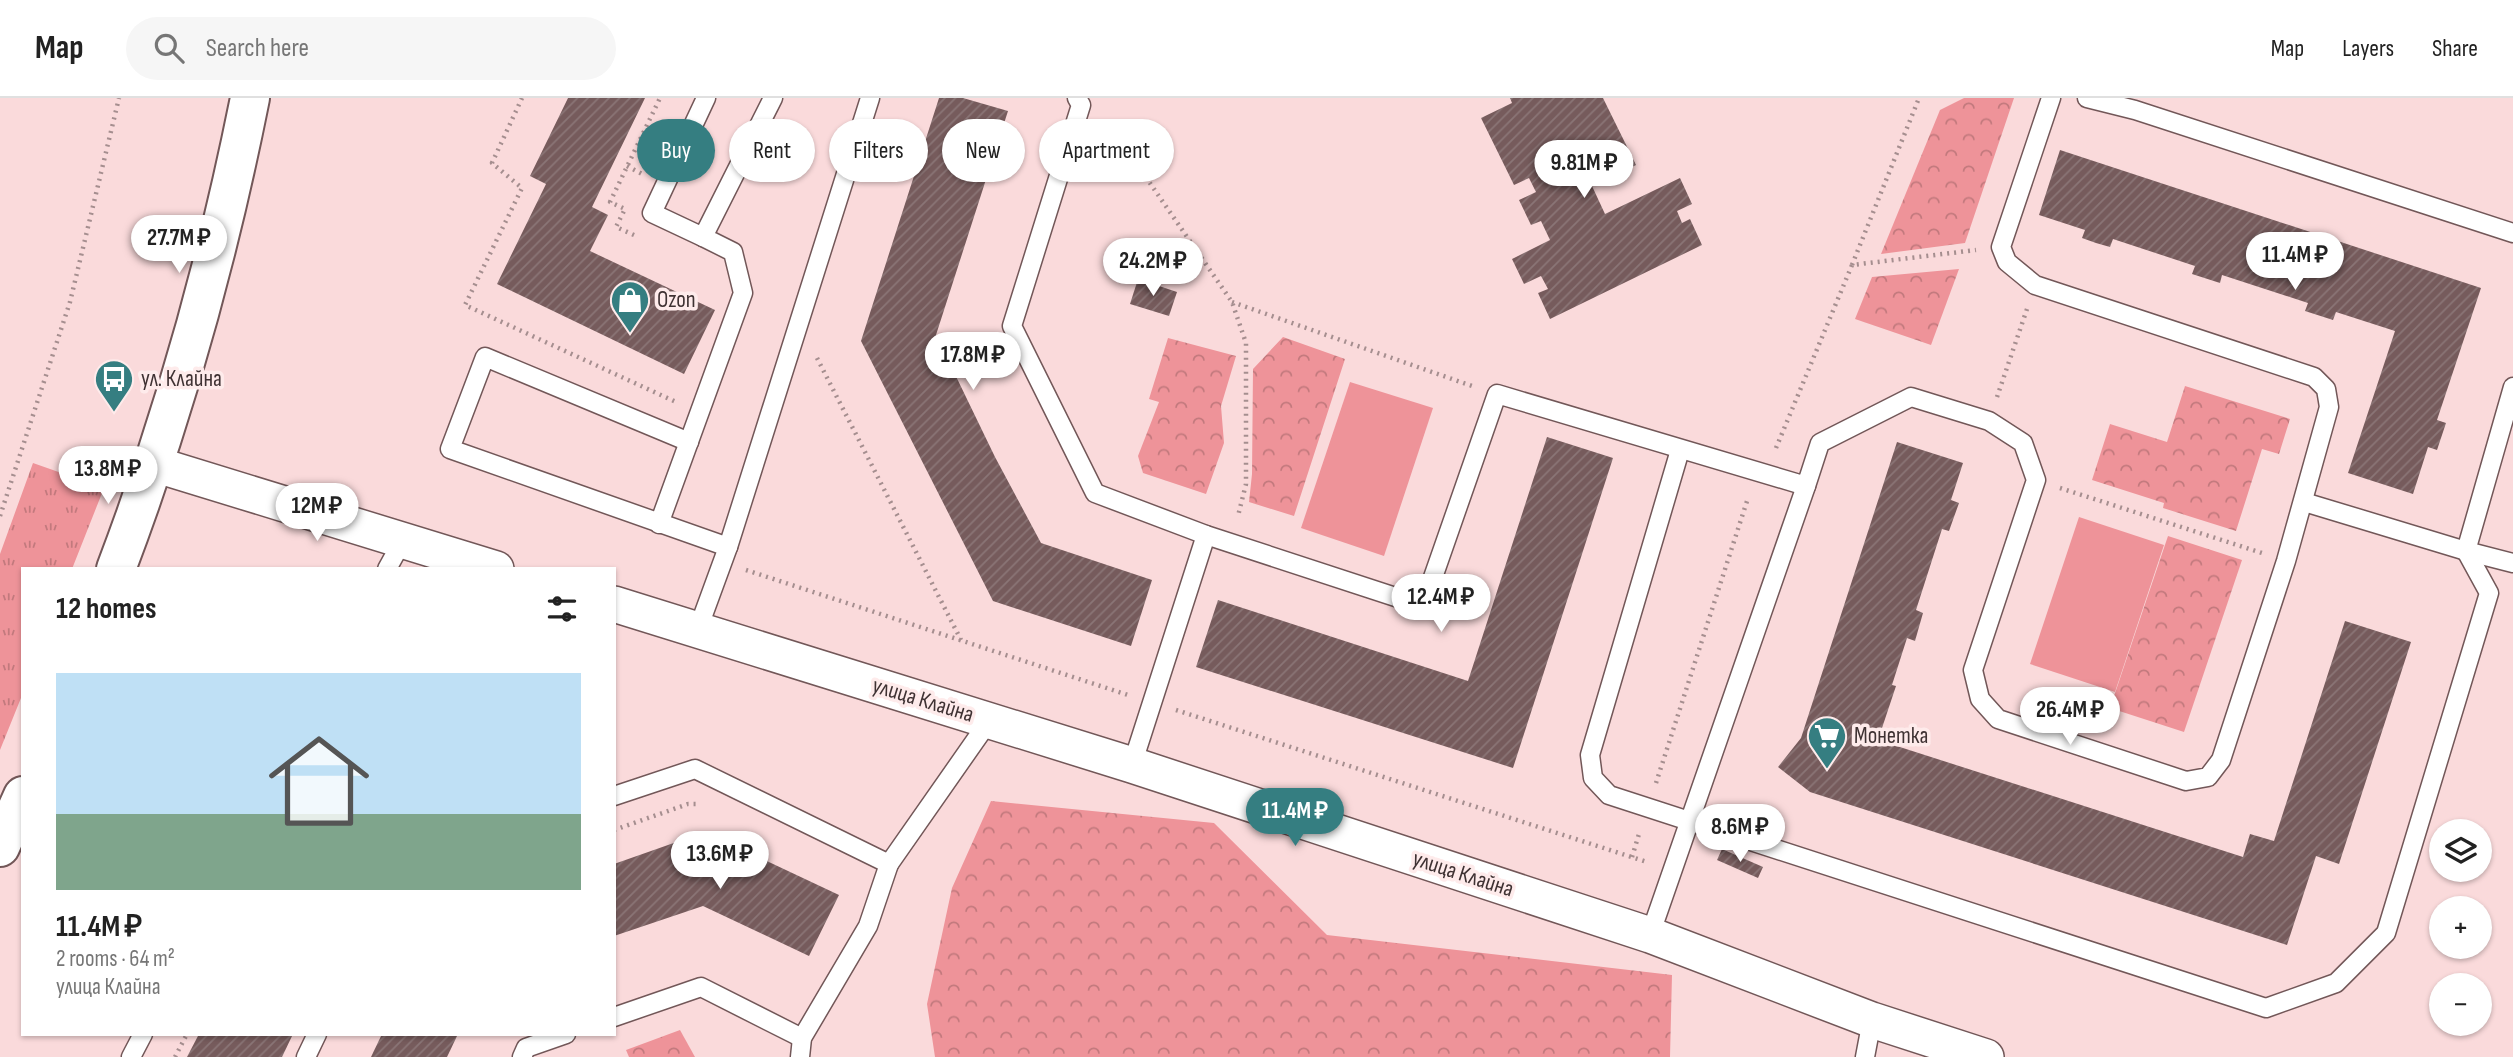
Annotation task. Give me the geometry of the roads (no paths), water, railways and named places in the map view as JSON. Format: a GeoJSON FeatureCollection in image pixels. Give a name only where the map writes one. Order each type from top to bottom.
{"type":"FeatureCollection","features":[{"type":"Feature","properties":{"kind":"main road"},"geometry":{"type":"LineString","coordinates":[[117,567],[154,464],[184,369],[216,253],[250,98]]}},
{"type":"Feature","properties":{"kind":"main road"},"geometry":{"type":"LineString","coordinates":[[0,847],[21,800]]}},
{"type":"Feature","properties":{"kind":"street"},"geometry":{"type":"LineString","coordinates":[[154,464],[395,554],[487,567]]}},
{"type":"Feature","properties":{"kind":"street","name":"улица Клайна"},"geometry":{"type":"LineString","coordinates":[[616,605],[1132,765],[1650,935],[1872,1020],[1986,1057]]}},
{"type":"Feature","properties":{"kind":"lane"},"geometry":{"type":"LineString","coordinates":[[659,524],[743,293],[733,252],[652,213],[706,98]]}},
{"type":"Feature","properties":{"kind":"lane"},"geometry":{"type":"LineString","coordinates":[[703,237],[773,98]]}},
{"type":"Feature","properties":{"kind":"lane"},"geometry":{"type":"LineString","coordinates":[[698,629],[725,555],[870,98]]}},
{"type":"Feature","properties":{"kind":"lane"},"geometry":{"type":"LineString","coordinates":[[1650,935],[1820,443],[1911,397],[1989,421],[2023,443],[2036,480],[1973,670],[1980,699],[1998,719],[2186,781],[2208,778],[2221,760],[2304,502],[2329,407],[2326,389],[2314,377],[2035,285],[2007,262],[2001,247],[2051,98]]}},
{"type":"Feature","properties":{"kind":"lane"},"geometry":{"type":"LineString","coordinates":[[2087,98],[2141,104],[2513,233]]}},
{"type":"Feature","properties":{"kind":"lane"},"geometry":{"type":"LineString","coordinates":[[1079,102],[1012,326],[1095,493],[1206,535],[1423,606],[1497,394],[1806,486]]}},
{"type":"Feature","properties":{"kind":"lane"},"geometry":{"type":"LineString","coordinates":[[689,442],[485,357],[450,449],[659,524],[725,555]]}},
{"type":"Feature","properties":{"kind":"lane"},"geometry":{"type":"LineString","coordinates":[[1680,450],[1590,755],[1593,778],[1609,795],[2266,1008],[2336,983],[2386,933],[2489,593],[2466,551],[2513,387]]}},
{"type":"Feature","properties":{"kind":"lane"},"geometry":{"type":"LineString","coordinates":[[2304,502],[2513,563]]}},
{"type":"Feature","properties":{"kind":"lane"},"geometry":{"type":"LineString","coordinates":[[1132,765],[1206,535]]}},
{"type":"Feature","properties":{"kind":"lane"},"geometry":{"type":"LineString","coordinates":[[800,1057],[802,1038],[868,926],[889,864],[989,720]]}},
{"type":"Feature","properties":{"kind":"lane"},"geometry":{"type":"LineString","coordinates":[[616,795],[695,769],[889,864]]}},
{"type":"Feature","properties":{"kind":"lane"},"geometry":{"type":"LineString","coordinates":[[616,1016],[701,987],[802,1038]]}},
{"type":"Feature","properties":{"kind":"lane"},"geometry":{"type":"LineString","coordinates":[[1865,1057],[1872,1020]]}},
{"type":"Feature","properties":{"kind":"lane"},"geometry":{"type":"LineString","coordinates":[[131,1057],[142,1036]]}},
{"type":"Feature","properties":{"kind":"lane"},"geometry":{"type":"LineString","coordinates":[[306,1057],[316,1036]]}},
{"type":"Feature","properties":{"kind":"lane"},"geometry":{"type":"LineString","coordinates":[[522,1057],[526,1048],[560,1036]]}},
{"type":"Feature","properties":{"kind":"place","name":"Ozon"},"geometry":{"type":"Point","coordinates":[630,334]}},
{"type":"Feature","properties":{"kind":"place","name":"ул. Клайна"},"geometry":{"type":"Point","coordinates":[114,413]}},
{"type":"Feature","properties":{"kind":"place","name":"Монетка"},"geometry":{"type":"Point","coordinates":[1827,770]}}]}
